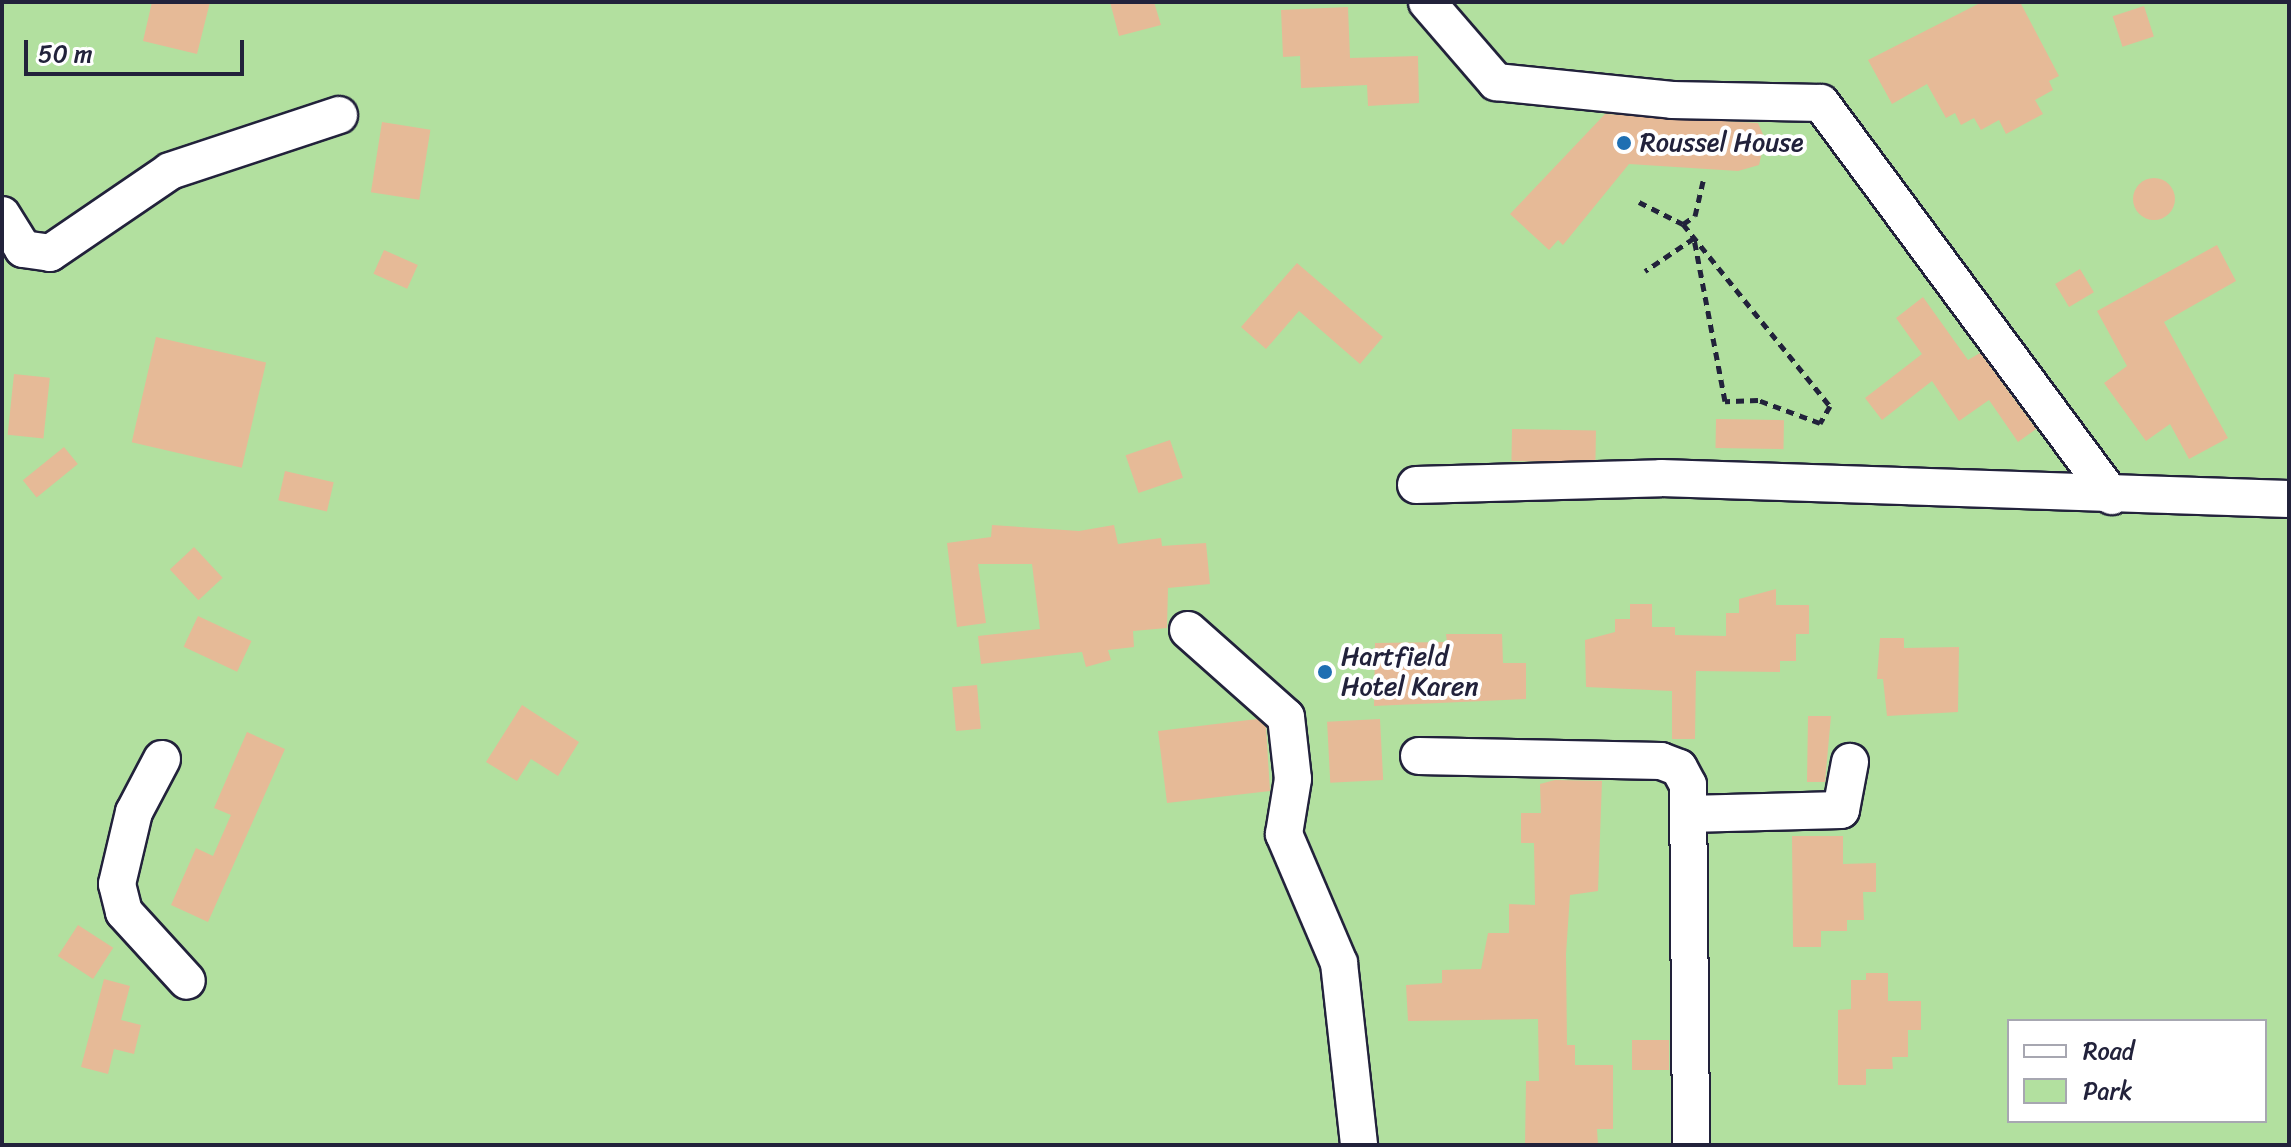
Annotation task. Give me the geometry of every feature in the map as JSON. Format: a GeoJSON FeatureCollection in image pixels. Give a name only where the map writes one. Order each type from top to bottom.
{"type":"FeatureCollection","features":[{"type":"Feature","properties":{"kind":"street"},"geometry":{"type":"LineString","coordinates":[[1427,2],[1496,82],[1672,100],[1821,103],[2112,496]]}},
{"type":"Feature","properties":{"kind":"street"},"geometry":{"type":"LineString","coordinates":[[2,215],[23,249],[50,253],[170,171],[339,115]]}},
{"type":"Feature","properties":{"kind":"street"},"geometry":{"type":"LineString","coordinates":[[1416,485],[1661,478],[2112,496],[2289,499]]}},
{"type":"Feature","properties":{"kind":"street"},"geometry":{"type":"LineString","coordinates":[[1188,630],[1286,717],[1293,779],[1284,834],[1339,963],[1359,1145]]}},
{"type":"Feature","properties":{"kind":"street"},"geometry":{"type":"LineString","coordinates":[[1419,756],[1661,761],[1679,768],[1688,814],[1691,1145]]}},
{"type":"Feature","properties":{"kind":"street"},"geometry":{"type":"LineString","coordinates":[[162,759],[134,812],[117,884],[124,912],[187,981]]}},
{"type":"Feature","properties":{"kind":"street"},"geometry":{"type":"LineString","coordinates":[[1688,814],[1841,810],[1850,762]]}},
{"type":"Feature","properties":{"kind":"path"},"geometry":{"type":"LineString","coordinates":[[1683,224],[1695,216],[1703,181]]}},
{"type":"Feature","properties":{"kind":"path"},"geometry":{"type":"LineString","coordinates":[[1639,202],[1683,224],[1830,406],[1820,423],[1758,400],[1725,401],[1694,238]]}},
{"type":"Feature","properties":{"kind":"path"},"geometry":{"type":"LineString","coordinates":[[1645,271],[1694,238]]}},
{"type":"Feature","properties":{"kind":"green space"},"geometry":{"type":"Polygon","coordinates":[[[2,2],[2289,2],[2289,1145],[2,1145],[2,2]]]}},
{"type":"Feature","properties":{"kind":"building"},"geometry":{"type":"Polygon","coordinates":[[[152,2],[210,2],[197,54],[143,41],[152,2]]]}},
{"type":"Feature","properties":{"kind":"building"},"geometry":{"type":"Polygon","coordinates":[[[1110,2],[1154,2],[1161,25],[1119,36],[1110,2]]]}},
{"type":"Feature","properties":{"kind":"building"},"geometry":{"type":"Polygon","coordinates":[[[1982,2],[2020,2],[2059,76],[2049,81],[2053,90],[2035,100],[2043,114],[2006,134],[1999,120],[1981,130],[1974,118],[1961,125],[1955,113],[1946,118],[1927,84],[1892,104],[1868,60],[1982,2]]]}},
{"type":"Feature","properties":{"kind":"building"},"geometry":{"type":"Polygon","coordinates":[[[2144,6],[2154,36],[2123,47],[2113,16],[2144,6]]]}},
{"type":"Feature","properties":{"kind":"building"},"geometry":{"type":"Polygon","coordinates":[[[1348,7],[1350,58],[1418,56],[1419,103],[1368,106],[1367,85],[1301,88],[1300,56],[1283,57],[1281,10],[1348,7]]]}},
{"type":"Feature","properties":{"kind":"building"},"geometry":{"type":"Polygon","coordinates":[[[1605,114],[1758,123],[1765,139],[1759,165],[1738,171],[1629,164],[1563,245],[1558,240],[1549,250],[1510,214],[1605,114]]]}},
{"type":"Feature","properties":{"kind":"building"},"geometry":{"type":"Polygon","coordinates":[[[382,122],[430,130],[419,200],[371,192],[382,122]]]}},
{"type":"Feature","properties":{"kind":"building"},"geometry":{"type":"Polygon","coordinates":[[[2154,178],[2169,184],[2175,199],[2169,214],[2154,220],[2139,214],[2133,199],[2139,184],[2154,178]]]}},
{"type":"Feature","properties":{"kind":"building"},"geometry":{"type":"Polygon","coordinates":[[[2217,245],[2236,281],[2164,322],[2228,438],[2189,459],[2170,424],[2146,441],[2104,383],[2127,366],[2097,311],[2217,245]]]}},
{"type":"Feature","properties":{"kind":"building"},"geometry":{"type":"Polygon","coordinates":[[[384,250],[418,265],[407,289],[373,274],[384,250]]]}},
{"type":"Feature","properties":{"kind":"building"},"geometry":{"type":"Polygon","coordinates":[[[1297,263],[1383,337],[1360,364],[1299,311],[1266,349],[1241,327],[1297,263]]]}},
{"type":"Feature","properties":{"kind":"building"},"geometry":{"type":"Polygon","coordinates":[[[2080,269],[2094,292],[2069,307],[2055,284],[2080,269]]]}},
{"type":"Feature","properties":{"kind":"building"},"geometry":{"type":"Polygon","coordinates":[[[1923,297],[1968,360],[1980,353],[2036,429],[2018,442],[1989,400],[1959,421],[1932,381],[1882,420],[1865,398],[1922,354],[1896,318],[1923,297]]]}},
{"type":"Feature","properties":{"kind":"building"},"geometry":{"type":"Polygon","coordinates":[[[156,337],[266,362],[242,468],[132,442],[156,337]]]}},
{"type":"Feature","properties":{"kind":"building"},"geometry":{"type":"Polygon","coordinates":[[[14,374],[50,378],[43,438],[8,435],[14,374]]]}},
{"type":"Feature","properties":{"kind":"building"},"geometry":{"type":"Polygon","coordinates":[[[1716,419],[1784,420],[1783,449],[1715,448],[1716,419]]]}},
{"type":"Feature","properties":{"kind":"building"},"geometry":{"type":"Polygon","coordinates":[[[1512,429],[1596,430],[1595,462],[1511,461],[1512,429]]]}},
{"type":"Feature","properties":{"kind":"building"},"geometry":{"type":"Polygon","coordinates":[[[1170,440],[1183,478],[1139,493],[1126,455],[1170,440]]]}},
{"type":"Feature","properties":{"kind":"building"},"geometry":{"type":"Polygon","coordinates":[[[64,447],[78,464],[37,497],[23,480],[64,447]]]}},
{"type":"Feature","properties":{"kind":"building"},"geometry":{"type":"Polygon","coordinates":[[[285,471],[334,482],[327,511],[278,500],[285,471]]]}},
{"type":"Feature","properties":{"kind":"building"},"geometry":{"type":"Polygon","coordinates":[[[992,525],[1079,531],[1114,525],[1118,544],[1161,538],[1162,546],[1206,543],[1210,584],[1168,588],[1167,628],[1133,631],[1134,647],[1108,650],[1111,660],[1086,667],[1082,652],[981,664],[978,636],[1040,629],[1032,564],[978,564],[986,623],[957,627],[947,543],[991,537],[992,525]]]}},
{"type":"Feature","properties":{"kind":"building"},"geometry":{"type":"Polygon","coordinates":[[[194,547],[223,578],[199,600],[170,570],[194,547]]]}},
{"type":"Feature","properties":{"kind":"building"},"geometry":{"type":"Polygon","coordinates":[[[1776,589],[1776,605],[1809,605],[1809,634],[1796,634],[1796,661],[1780,661],[1780,672],[1696,671],[1695,739],[1672,739],[1672,691],[1586,687],[1585,640],[1615,632],[1615,619],[1630,619],[1630,604],[1652,604],[1652,627],[1675,627],[1675,635],[1726,636],[1726,613],[1739,613],[1739,599],[1776,589]]]}},
{"type":"Feature","properties":{"kind":"building"},"geometry":{"type":"Polygon","coordinates":[[[198,616],[251,641],[237,672],[184,647],[198,616]]]}},
{"type":"Feature","properties":{"kind":"building"},"geometry":{"type":"Polygon","coordinates":[[[1446,634],[1502,634],[1503,663],[1526,663],[1526,699],[1374,706],[1375,643],[1447,642],[1446,634]]]}},
{"type":"Feature","properties":{"kind":"building"},"geometry":{"type":"Polygon","coordinates":[[[1880,638],[1904,638],[1904,648],[1959,647],[1958,712],[1887,716],[1883,679],[1877,679],[1880,638]]]}},
{"type":"Feature","properties":{"kind":"building"},"geometry":{"type":"Polygon","coordinates":[[[977,685],[981,729],[956,731],[952,687],[977,685]]]}},
{"type":"Feature","properties":{"kind":"building"},"geometry":{"type":"Polygon","coordinates":[[[522,705],[579,742],[558,776],[531,759],[517,781],[486,762],[522,705]]]}},
{"type":"Feature","properties":{"kind":"building"},"geometry":{"type":"Polygon","coordinates":[[[1808,716],[1831,716],[1825,782],[1807,782],[1808,716]]]}},
{"type":"Feature","properties":{"kind":"building"},"geometry":{"type":"Polygon","coordinates":[[[1257,719],[1266,727],[1270,791],[1167,803],[1158,731],[1257,719]]]}},
{"type":"Feature","properties":{"kind":"building"},"geometry":{"type":"Polygon","coordinates":[[[1380,719],[1383,780],[1330,783],[1327,722],[1380,719]]]}},
{"type":"Feature","properties":{"kind":"building"},"geometry":{"type":"Polygon","coordinates":[[[247,732],[285,749],[208,922],[171,905],[196,848],[213,856],[231,815],[214,808],[247,732]]]}},
{"type":"Feature","properties":{"kind":"building"},"geometry":{"type":"Polygon","coordinates":[[[1555,780],[1602,781],[1598,891],[1570,895],[1566,954],[1567,1045],[1575,1045],[1575,1065],[1613,1065],[1613,1129],[1597,1129],[1598,1145],[1525,1145],[1526,1081],[1539,1081],[1538,1019],[1408,1021],[1406,985],[1442,983],[1442,970],[1481,969],[1488,933],[1509,933],[1509,904],[1535,905],[1534,843],[1521,843],[1521,813],[1541,813],[1540,784],[1555,780]]]}},
{"type":"Feature","properties":{"kind":"building"},"geometry":{"type":"Polygon","coordinates":[[[1792,836],[1843,836],[1843,864],[1876,863],[1876,892],[1863,892],[1864,920],[1847,920],[1847,931],[1821,931],[1821,947],[1793,947],[1792,836]]]}},
{"type":"Feature","properties":{"kind":"building"},"geometry":{"type":"Polygon","coordinates":[[[78,925],[113,948],[93,979],[58,956],[78,925]]]}},
{"type":"Feature","properties":{"kind":"building"},"geometry":{"type":"Polygon","coordinates":[[[1866,973],[1888,973],[1888,1001],[1921,1001],[1921,1030],[1908,1030],[1908,1057],[1892,1057],[1893,1069],[1866,1069],[1866,1085],[1838,1085],[1838,1010],[1851,1009],[1851,980],[1866,980],[1866,973]]]}},
{"type":"Feature","properties":{"kind":"building"},"geometry":{"type":"Polygon","coordinates":[[[104,979],[130,986],[121,1020],[141,1025],[134,1054],[114,1049],[108,1074],[81,1067],[104,979]]]}},
{"type":"Feature","properties":{"kind":"building"},"geometry":{"type":"Polygon","coordinates":[[[1632,1040],[1669,1040],[1669,1070],[1632,1070],[1632,1040]]]}},
{"type":"Feature","properties":{"kind":"place","name":"Roussel House"},"geometry":{"type":"Point","coordinates":[1624,143]}},
{"type":"Feature","properties":{"kind":"place","name":"Hartfield Hotel Karen"},"geometry":{"type":"Point","coordinates":[1325,672]}}]}
